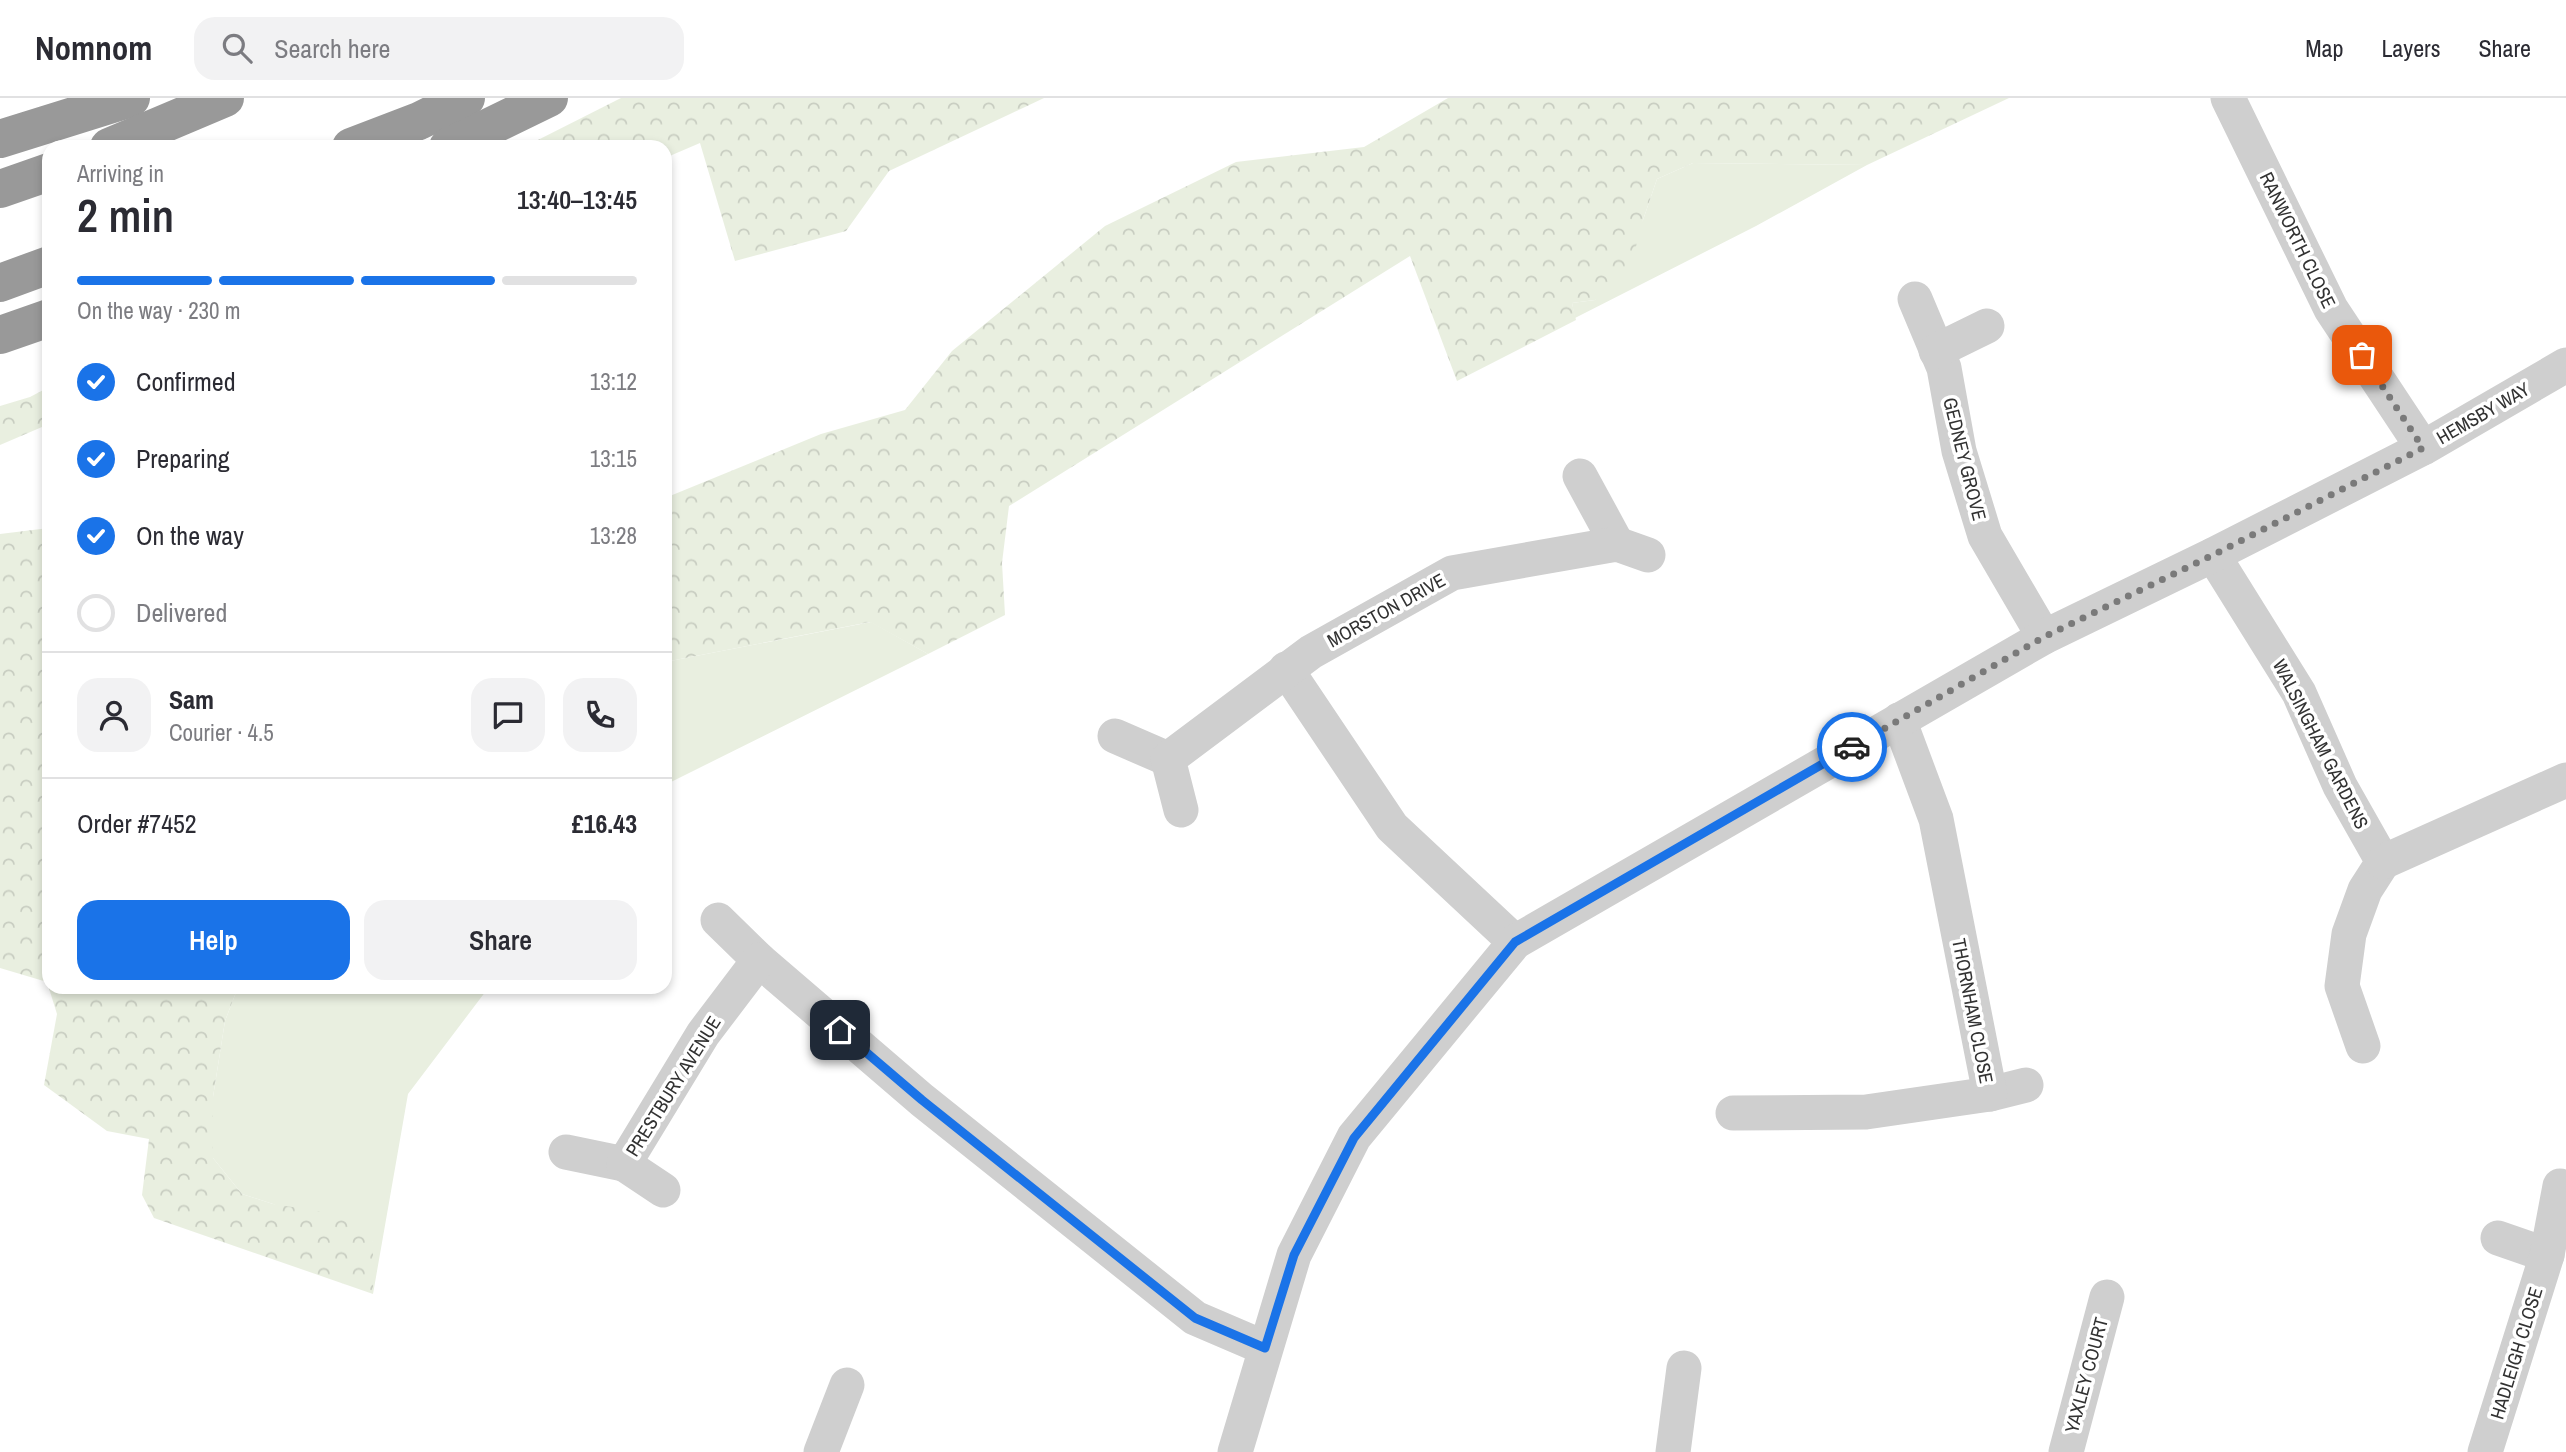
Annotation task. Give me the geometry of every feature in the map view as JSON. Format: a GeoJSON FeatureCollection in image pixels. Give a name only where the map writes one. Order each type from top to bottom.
{"type":"FeatureCollection","features":[{"type":"Feature","properties":{"kind":"highway"},"geometry":{"type":"LineString","coordinates":[[0,139],[131,98]]}},
{"type":"Feature","properties":{"kind":"highway"},"geometry":{"type":"LineString","coordinates":[[126,140],[225,98]]}},
{"type":"Feature","properties":{"kind":"highway"},"geometry":{"type":"LineString","coordinates":[[369,140],[419,121],[466,98]]}},
{"type":"Feature","properties":{"kind":"highway"},"geometry":{"type":"LineString","coordinates":[[462,140],[549,98]]}},
{"type":"Feature","properties":{"kind":"highway"},"geometry":{"type":"LineString","coordinates":[[0,189],[42,174]]}},
{"type":"Feature","properties":{"kind":"highway"},"geometry":{"type":"LineString","coordinates":[[0,283],[42,268]]}},
{"type":"Feature","properties":{"kind":"highway"},"geometry":{"type":"LineString","coordinates":[[0,335],[42,320]]}},
{"type":"Feature","properties":{"kind":"street","name":"RANWORTH CLOSE"},"geometry":{"type":"LineString","coordinates":[[2228,98],[2331,309],[2423,448]]}},
{"type":"Feature","properties":{"kind":"street","name":"GEDNEY GROVE"},"geometry":{"type":"LineString","coordinates":[[1915,299],[1944,368],[1959,451],[1985,536],[2044,637]]}},
{"type":"Feature","properties":{"kind":"street"},"geometry":{"type":"LineString","coordinates":[[1936,351],[1987,326]]}},
{"type":"Feature","properties":{"kind":"street","name":"HEMSBY WAY"},"geometry":{"type":"LineString","coordinates":[[1515,942],[2044,637],[2423,448],[2566,365]]}},
{"type":"Feature","properties":{"kind":"street","name":"MORSTON DRIVE"},"geometry":{"type":"LineString","coordinates":[[1168,759],[1286,669],[1452,573],[1632,550],[1580,476]]}},
{"type":"Feature","properties":{"kind":"street","name":"WALSINGHAM GARDENS"},"geometry":{"type":"LineString","coordinates":[[2213,555],[2299,693],[2340,786],[2384,862]]}},
{"type":"Feature","properties":{"kind":"street"},"geometry":{"type":"LineString","coordinates":[[1236,1452],[1294,1255],[1354,1138],[1515,942],[1392,827],[1286,669]]}},
{"type":"Feature","properties":{"kind":"street","name":"THORNHAM CLOSE"},"geometry":{"type":"LineString","coordinates":[[1733,1113],[1867,1112],[1990,1094],[1936,819],[1899,719]]}},
{"type":"Feature","properties":{"kind":"street"},"geometry":{"type":"LineString","coordinates":[[1115,736],[1168,759],[1181,810]]}},
{"type":"Feature","properties":{"kind":"street"},"geometry":{"type":"LineString","coordinates":[[2363,1046],[2342,986],[2349,934],[2365,890],[2384,862],[2566,780]]}},
{"type":"Feature","properties":{"kind":"street"},"geometry":{"type":"LineString","coordinates":[[718,920],[759,960],[922,1100],[1195,1318],[1265,1348]]}},
{"type":"Feature","properties":{"kind":"street","name":"PRESTBURY AVENUE"},"geometry":{"type":"LineString","coordinates":[[566,1152],[624,1164],[703,1034],[759,960]]}},
{"type":"Feature","properties":{"kind":"street"},"geometry":{"type":"LineString","coordinates":[[1990,1094],[2026,1085]]}},
{"type":"Feature","properties":{"kind":"street"},"geometry":{"type":"LineString","coordinates":[[624,1164],[663,1189]]}},
{"type":"Feature","properties":{"kind":"street","name":"HADLEIGH CLOSE"},"geometry":{"type":"LineString","coordinates":[[2485,1452],[2547,1255],[2560,1186]]}},
{"type":"Feature","properties":{"kind":"street"},"geometry":{"type":"LineString","coordinates":[[2498,1238],[2547,1255]]}},
{"type":"Feature","properties":{"kind":"street","name":"YAXLEY COURT"},"geometry":{"type":"LineString","coordinates":[[2066,1452],[2107,1297]]}},
{"type":"Feature","properties":{"kind":"street"},"geometry":{"type":"LineString","coordinates":[[1673,1452],[1684,1368]]}},
{"type":"Feature","properties":{"kind":"street"},"geometry":{"type":"LineString","coordinates":[[821,1452],[847,1385]]}},
{"type":"Feature","properties":{"kind":"green space"},"geometry":{"type":"Polygon","coordinates":[[[621,98],[1044,98],[889,171],[846,231],[735,261],[700,143],[672,155],[672,140],[538,140],[621,98]]]}},
{"type":"Feature","properties":{"kind":"green space"},"geometry":{"type":"Polygon","coordinates":[[[1448,98],[2009,98],[1867,165],[1693,163],[1657,179],[1629,273],[1595,300],[1572,303],[1576,320],[1457,381],[1410,256],[1009,506],[1002,563],[1005,615],[928,654],[870,622],[672,661],[672,495],[821,434],[905,410],[952,351],[1105,226],[1236,162],[1364,147],[1448,98]]]}},
{"type":"Feature","properties":{"kind":"green space"},"geometry":{"type":"Polygon","coordinates":[[[1693,163],[1867,165],[1756,226],[1575,318],[1572,303],[1595,300],[1643,220],[1657,179],[1693,163]]]}},
{"type":"Feature","properties":{"kind":"green space"},"geometry":{"type":"Polygon","coordinates":[[[42,391],[42,427],[0,445],[0,406],[42,391]]]}},
{"type":"Feature","properties":{"kind":"green space"},"geometry":{"type":"Polygon","coordinates":[[[42,529],[42,981],[0,968],[0,534],[42,529]]]}},
{"type":"Feature","properties":{"kind":"green space"},"geometry":{"type":"Polygon","coordinates":[[[871,622],[928,654],[672,782],[672,661],[871,622]]]}},
{"type":"Feature","properties":{"kind":"green space"},"geometry":{"type":"Polygon","coordinates":[[[51,994],[235,994],[225,1021],[213,1097],[213,1158],[242,1194],[273,1204],[356,1217],[373,1242],[373,1294],[154,1218],[142,1195],[149,1139],[107,1131],[44,1085],[57,1014],[51,994]]]}},
{"type":"Feature","properties":{"kind":"green space"},"geometry":{"type":"Polygon","coordinates":[[[235,994],[484,994],[408,1094],[373,1294],[373,1242],[242,1194],[213,1158],[213,1097],[225,1021],[235,994]]]}},
{"type":"Feature","properties":{"kind":"way so far"},"geometry":{"type":"LineString","coordinates":[[1852,747],[2044,637],[2423,448],[2362,355]]}},
{"type":"Feature","properties":{"kind":"route"},"geometry":{"type":"LineString","coordinates":[[840,1030],[922,1100],[1195,1318],[1265,1348],[1294,1255],[1354,1138],[1515,942],[1852,747]]}}]}
